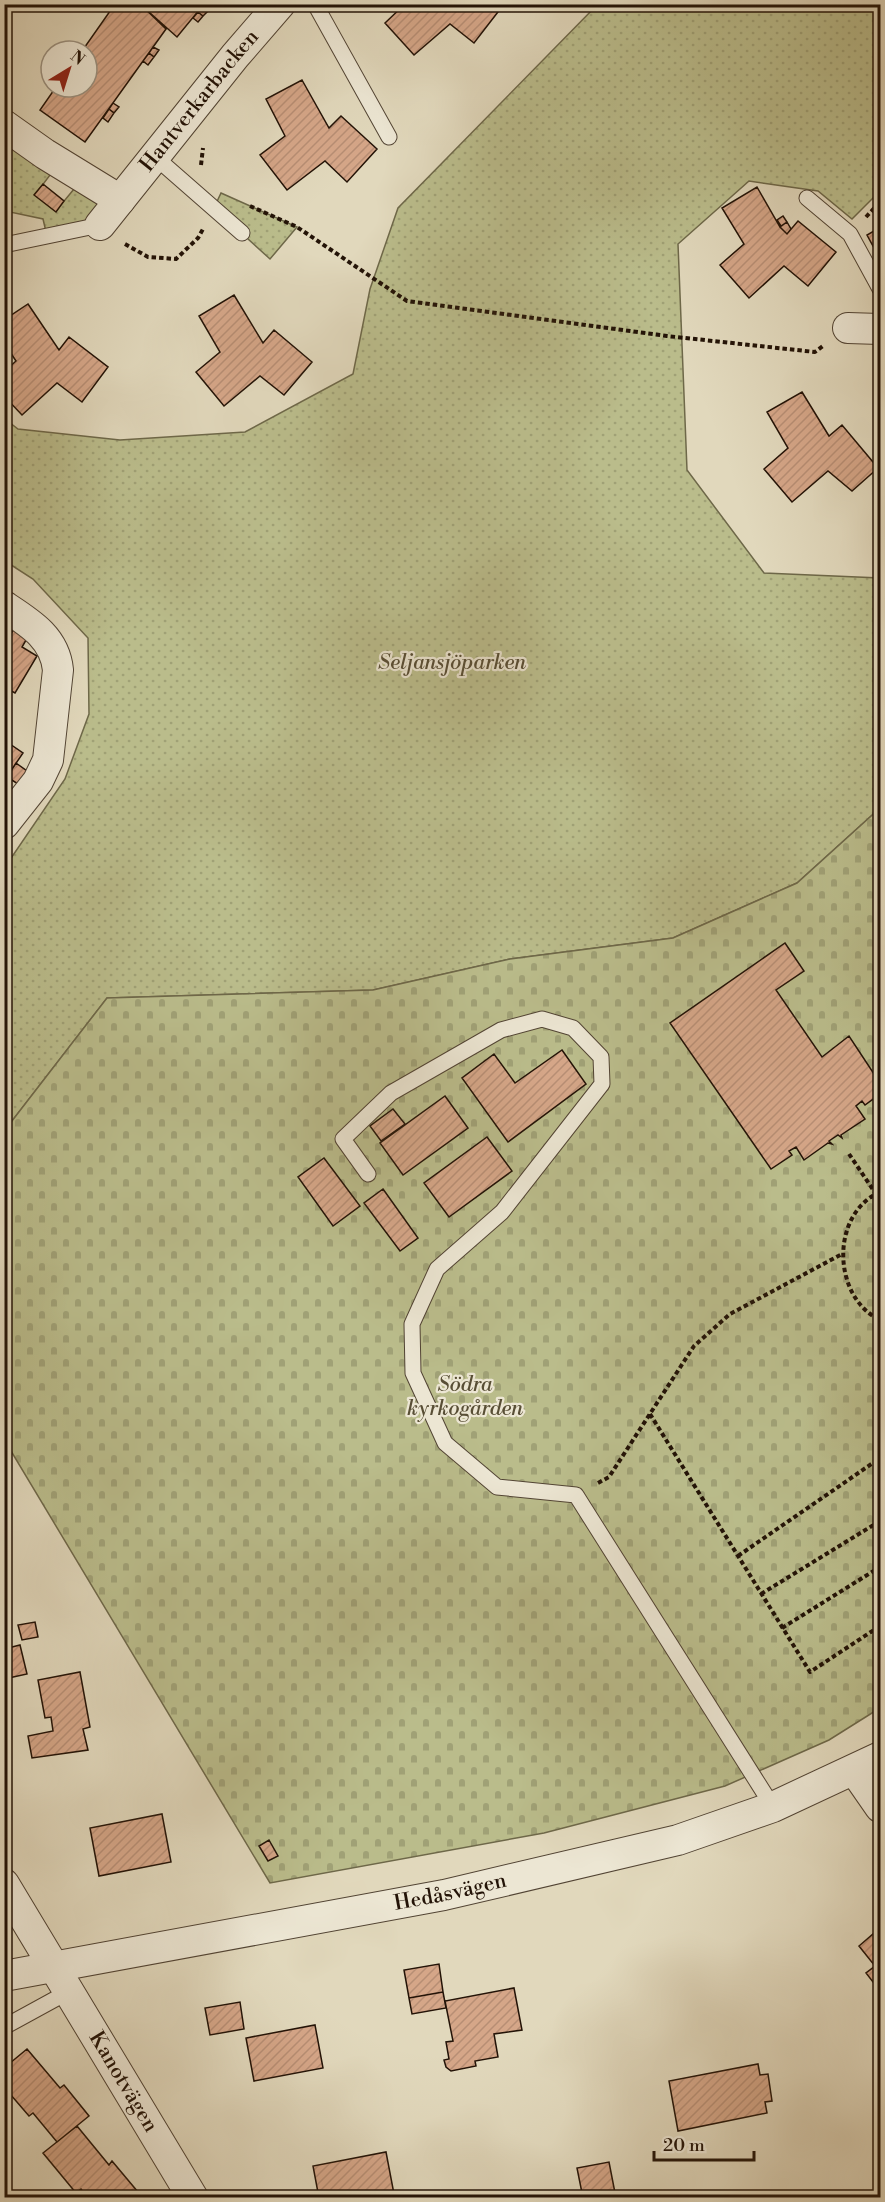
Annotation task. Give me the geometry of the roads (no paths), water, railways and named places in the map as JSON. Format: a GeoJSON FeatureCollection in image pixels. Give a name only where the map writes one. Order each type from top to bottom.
{"type":"FeatureCollection","features":[{"type":"Feature","properties":{"kind":"street","name":"Hantverkarbacken"},"geometry":{"type":"LineString","coordinates":[[100,225],[280,4]]}},
{"type":"Feature","properties":{"kind":"street"},"geometry":{"type":"LineString","coordinates":[[4,125],[45,154],[120,200]]}},
{"type":"Feature","properties":{"kind":"street"},"geometry":{"type":"LineString","coordinates":[[848,328],[880,329]]}},
{"type":"Feature","properties":{"kind":"street"},"geometry":{"type":"LineString","coordinates":[[4,606],[39,629],[57,656],[58,670],[48,760],[38,781],[4,824]]}},
{"type":"Feature","properties":{"kind":"street"},"geometry":{"type":"LineString","coordinates":[[868,1764],[880,1807]]}},
{"type":"Feature","properties":{"kind":"street","name":"Hedåsvägen"},"geometry":{"type":"LineString","coordinates":[[4,1976],[61,1979],[444,1895],[678,1840],[772,1807],[868,1764]]}},
{"type":"Feature","properties":{"kind":"street"},"geometry":{"type":"LineString","coordinates":[[4,1884],[61,1979]]}},
{"type":"Feature","properties":{"kind":"street","name":"Kanotvägen"},"geometry":{"type":"LineString","coordinates":[[61,1979],[193,2198]]}},
{"type":"Feature","properties":{"kind":"lane"},"geometry":{"type":"LineString","coordinates":[[315,4],[389,137]]}},
{"type":"Feature","properties":{"kind":"lane"},"geometry":{"type":"LineString","coordinates":[[163,145],[214,208],[242,233]]}},
{"type":"Feature","properties":{"kind":"lane"},"geometry":{"type":"LineString","coordinates":[[807,198],[850,234],[880,290]]}},
{"type":"Feature","properties":{"kind":"lane"},"geometry":{"type":"LineString","coordinates":[[4,245],[100,225]]}},
{"type":"Feature","properties":{"kind":"lane"},"geometry":{"type":"LineString","coordinates":[[368,1174],[343,1139],[391,1093],[501,1030],[542,1019],[573,1028],[601,1058],[602,1084],[501,1212],[437,1269],[412,1324],[413,1373],[445,1443],[497,1487],[576,1495],[772,1807]]}},
{"type":"Feature","properties":{"kind":"lane"},"geometry":{"type":"LineString","coordinates":[[4,2027],[61,1979]]}},
{"type":"Feature","properties":{"kind":"park label","name":"Seljansjöparken"},"geometry":{"type":"Point","coordinates":[452,663]}},
{"type":"Feature","properties":{"kind":"park label","name":"Södra kyrkogården"},"geometry":{"type":"Point","coordinates":[465,1397]}}]}
